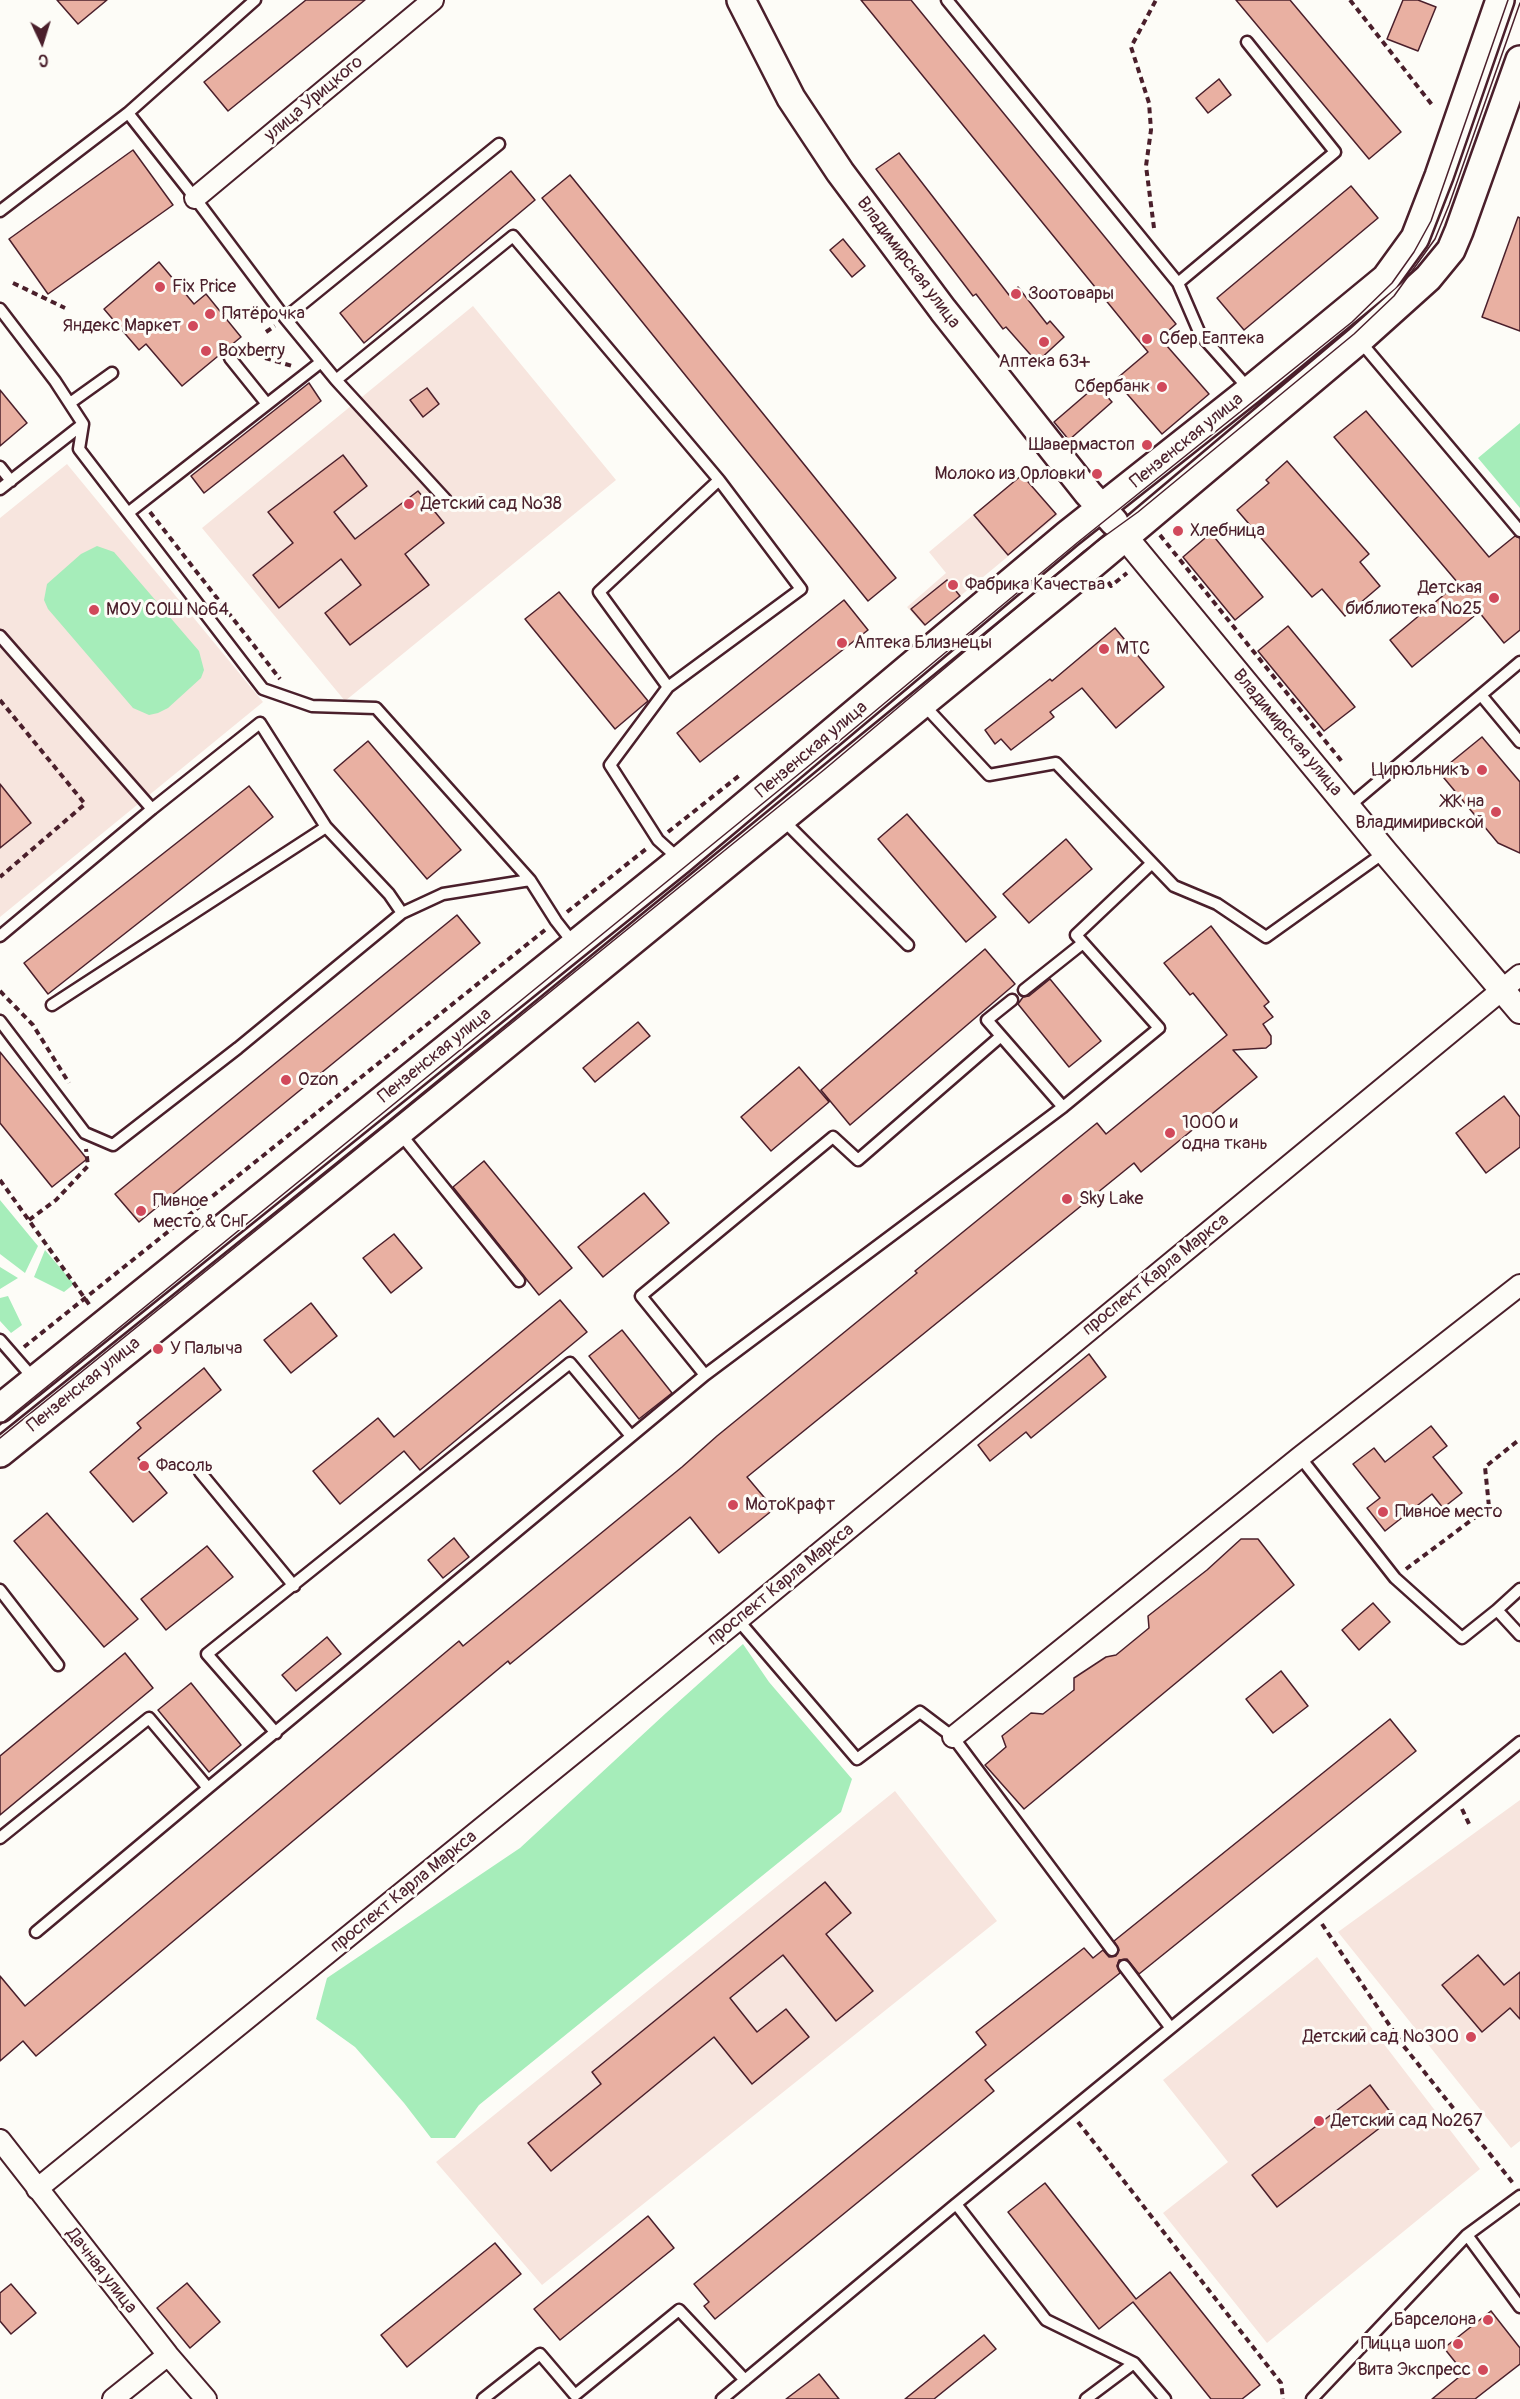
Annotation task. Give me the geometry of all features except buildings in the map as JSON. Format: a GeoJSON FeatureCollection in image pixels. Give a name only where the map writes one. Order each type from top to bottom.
{"type":"FeatureCollection","features":[{"type":"Feature","properties":{"kind":"main road","name":"Владимирская улица"},"geometry":{"type":"LineString","coordinates":[[741,0],[791,98],[840,172],[943,310],[1102,508],[1135,528]]}},
{"type":"Feature","properties":{"kind":"main road","name":"Пензенская улица"},"geometry":{"type":"LineString","coordinates":[[0,1408],[680,860],[1068,534],[1250,390],[1386,278],[1415,238],[1500,0]]}},
{"type":"Feature","properties":{"kind":"main road","name":"Пензенская улица"},"geometry":{"type":"LineString","coordinates":[[0,1453],[399,1132],[782,819],[1135,528],[1359,340],[1428,278],[1450,249],[1459,231],[1520,60]]}},
{"type":"Feature","properties":{"kind":"street","name":"улица Урицкого"},"geometry":{"type":"LineString","coordinates":[[195,198],[433,0]]}},
{"type":"Feature","properties":{"kind":"street","name":"Владимирская улица"},"geometry":{"type":"LineString","coordinates":[[1135,528],[1348,807],[1385,852],[1511,982],[1520,1011]]}},
{"type":"Feature","properties":{"kind":"street","name":"проспект Карла Маркса"},"geometry":{"type":"LineString","coordinates":[[38,2189],[738,1620],[1511,982]]}},
{"type":"Feature","properties":{"kind":"street"},"geometry":{"type":"LineString","coordinates":[[953,1737],[1300,1457],[1520,1285]]}},
{"type":"Feature","properties":{"kind":"street","name":"Дачная улица"},"geometry":{"type":"LineString","coordinates":[[0,2140],[168,2355],[206,2399]]}},
{"type":"Feature","properties":{"kind":"street"},"geometry":{"type":"LineString","coordinates":[[113,2399],[168,2355]]}},
{"type":"Feature","properties":{"kind":"lane"},"geometry":{"type":"LineString","coordinates":[[0,211],[128,113],[255,0]]}},
{"type":"Feature","properties":{"kind":"lane"},"geometry":{"type":"LineString","coordinates":[[947,0],[1178,282],[1200,334],[1250,390]]}},
{"type":"Feature","properties":{"kind":"lane"},"geometry":{"type":"LineString","coordinates":[[1178,282],[1335,152],[1247,42]]}},
{"type":"Feature","properties":{"kind":"lane"},"geometry":{"type":"LineString","coordinates":[[128,113],[321,362],[446,500]]}},
{"type":"Feature","properties":{"kind":"lane"},"geometry":{"type":"LineString","coordinates":[[285,318],[499,144]]}},
{"type":"Feature","properties":{"kind":"lane"},"geometry":{"type":"LineString","coordinates":[[336,380],[513,236],[719,480],[801,589],[668,687],[610,765],[658,840],[680,860]]}},
{"type":"Feature","properties":{"kind":"lane"},"geometry":{"type":"LineString","coordinates":[[0,309],[83,424],[79,449],[263,689],[312,706],[376,708],[530,880],[556,921],[574,944]]}},
{"type":"Feature","properties":{"kind":"lane"},"geometry":{"type":"LineString","coordinates":[[1359,340],[1520,531]]}},
{"type":"Feature","properties":{"kind":"lane"},"geometry":{"type":"LineString","coordinates":[[230,358],[267,404]]}},
{"type":"Feature","properties":{"kind":"lane"},"geometry":{"type":"LineString","coordinates":[[128,513],[321,362]]}},
{"type":"Feature","properties":{"kind":"lane"},"geometry":{"type":"LineString","coordinates":[[70,403],[112,374]]}},
{"type":"Feature","properties":{"kind":"lane"},"geometry":{"type":"LineString","coordinates":[[0,489],[83,424]]}},
{"type":"Feature","properties":{"kind":"lane"},"geometry":{"type":"LineString","coordinates":[[0,467],[11,480]]}},
{"type":"Feature","properties":{"kind":"lane"},"geometry":{"type":"LineString","coordinates":[[668,687],[599,592],[719,480]]}},
{"type":"Feature","properties":{"kind":"lane"},"geometry":{"type":"LineString","coordinates":[[0,636],[152,809]]}},
{"type":"Feature","properties":{"kind":"lane"},"geometry":{"type":"LineString","coordinates":[[1348,807],[1365,790],[1520,662]]}},
{"type":"Feature","properties":{"kind":"lane"},"geometry":{"type":"LineString","coordinates":[[1481,695],[1520,742]]}},
{"type":"Feature","properties":{"kind":"lane"},"geometry":{"type":"LineString","coordinates":[[922,703],[989,775],[1056,763],[1174,886],[1217,904],[1266,937],[1385,852]]}},
{"type":"Feature","properties":{"kind":"lane"},"geometry":{"type":"LineString","coordinates":[[0,936],[152,809],[260,723],[326,827],[389,894],[402,913]]}},
{"type":"Feature","properties":{"kind":"lane"},"geometry":{"type":"LineString","coordinates":[[782,819],[908,945]]}},
{"type":"Feature","properties":{"kind":"lane"},"geometry":{"type":"LineString","coordinates":[[52,1005],[326,827]]}},
{"type":"Feature","properties":{"kind":"lane"},"geometry":{"type":"LineString","coordinates":[[36,1932],[705,1375],[1063,1107],[1159,1028],[1076,935],[1152,863]]}},
{"type":"Feature","properties":{"kind":"lane"},"geometry":{"type":"LineString","coordinates":[[0,1021],[80,1128],[85,1133],[113,1145],[238,1048],[402,913],[443,894],[530,880]]}},
{"type":"Feature","properties":{"kind":"lane"},"geometry":{"type":"LineString","coordinates":[[1024,990],[1083,943]]}},
{"type":"Feature","properties":{"kind":"lane"},"geometry":{"type":"LineString","coordinates":[[1012,1000],[987,1020],[1063,1107]]}},
{"type":"Feature","properties":{"kind":"lane"},"geometry":{"type":"LineString","coordinates":[[705,1375],[641,1296],[833,1137],[858,1160],[1001,1036]]}},
{"type":"Feature","properties":{"kind":"lane"},"geometry":{"type":"LineString","coordinates":[[399,1132],[519,1281]]}},
{"type":"Feature","properties":{"kind":"lane"},"geometry":{"type":"LineString","coordinates":[[0,1340],[34,1379]]}},
{"type":"Feature","properties":{"kind":"lane"},"geometry":{"type":"LineString","coordinates":[[276,1733],[207,1654],[570,1363],[631,1436]]}},
{"type":"Feature","properties":{"kind":"lane"},"geometry":{"type":"LineString","coordinates":[[1300,1457],[1395,1578],[1462,1638],[1520,1589]]}},
{"type":"Feature","properties":{"kind":"lane"},"geometry":{"type":"LineString","coordinates":[[200,1472],[294,1586]]}},
{"type":"Feature","properties":{"kind":"lane"},"geometry":{"type":"LineString","coordinates":[[0,1590],[58,1665]]}},
{"type":"Feature","properties":{"kind":"lane"},"geometry":{"type":"LineString","coordinates":[[1497,1610],[1520,1635]]}},
{"type":"Feature","properties":{"kind":"lane"},"geometry":{"type":"LineString","coordinates":[[738,1620],[857,1759],[920,1712],[953,1737],[1112,1950]]}},
{"type":"Feature","properties":{"kind":"lane"},"geometry":{"type":"LineString","coordinates":[[0,1838],[149,1718],[208,1788]]}},
{"type":"Feature","properties":{"kind":"lane"},"geometry":{"type":"LineString","coordinates":[[722,2399],[1170,2027],[1520,1742]]}},
{"type":"Feature","properties":{"kind":"lane"},"geometry":{"type":"LineString","coordinates":[[1124,1966],[1170,2027]]}},
{"type":"Feature","properties":{"kind":"lane"},"geometry":{"type":"LineString","coordinates":[[1312,2399],[1467,2235],[1520,2196]]}},
{"type":"Feature","properties":{"kind":"lane"},"geometry":{"type":"LineString","coordinates":[[956,2204],[1046,2320],[1134,2363],[1165,2399]]}},
{"type":"Feature","properties":{"kind":"lane"},"geometry":{"type":"LineString","coordinates":[[1467,2235],[1520,2307]]}},
{"type":"Feature","properties":{"kind":"lane"},"geometry":{"type":"LineString","coordinates":[[483,2399],[540,2354],[575,2395],[679,2310],[745,2380]]}},
{"type":"Feature","properties":{"kind":"lane"},"geometry":{"type":"LineString","coordinates":[[1086,2399],[1134,2363]]}},
{"type":"Feature","properties":{"kind":"path"},"geometry":{"type":"LineString","coordinates":[[1156,0],[1131,47],[1149,103],[1151,130],[1146,166],[1158,258]]}},
{"type":"Feature","properties":{"kind":"path"},"geometry":{"type":"LineString","coordinates":[[1350,0],[1433,106]]}},
{"type":"Feature","properties":{"kind":"path"},"geometry":{"type":"LineString","coordinates":[[13,283],[65,308]]}},
{"type":"Feature","properties":{"kind":"path"},"geometry":{"type":"LineString","coordinates":[[240,351],[310,371]]}},
{"type":"Feature","properties":{"kind":"path"},"geometry":{"type":"LineString","coordinates":[[142,502],[298,701]]}},
{"type":"Feature","properties":{"kind":"path"},"geometry":{"type":"LineString","coordinates":[[1135,528],[1166,542],[1365,790]]}},
{"type":"Feature","properties":{"kind":"path"},"geometry":{"type":"LineString","coordinates":[[0,700],[85,804],[0,877]]}},
{"type":"Feature","properties":{"kind":"path"},"geometry":{"type":"LineString","coordinates":[[12,1356],[742,774]]}},
{"type":"Feature","properties":{"kind":"path"},"geometry":{"type":"LineString","coordinates":[[0,1180],[85,1300],[104,1323]]}},
{"type":"Feature","properties":{"kind":"path"},"geometry":{"type":"LineString","coordinates":[[1395,1578],[1489,1507],[1485,1467],[1520,1439]]}},
{"type":"Feature","properties":{"kind":"path"},"geometry":{"type":"LineString","coordinates":[[1313,1911],[1402,2044],[1520,2192]]}},
{"type":"Feature","properties":{"kind":"path"},"geometry":{"type":"LineString","coordinates":[[1069,2111],[1281,2383],[1283,2399]]}},
{"type":"Feature","properties":{"kind":"shaded area","name":"Детский сад №38"},"geometry":{"type":"Polygon","coordinates":[[[473,306],[616,480],[345,701],[202,528],[473,306]]]}},
{"type":"Feature","properties":{"kind":"shaded area","name":"МОУ СОШ №64"},"geometry":{"type":"Polygon","coordinates":[[[67,464],[263,702],[0,917],[0,518],[67,464]]]}},
{"type":"Feature","properties":{"kind":"shaded area"},"geometry":{"type":"Polygon","coordinates":[[[1022,474],[1058,515],[924,626],[907,607],[946,573],[929,552],[1022,474]]]}},
{"type":"Feature","properties":{"kind":"shaded area"},"geometry":{"type":"Polygon","coordinates":[[[895,1791],[997,1921],[542,2285],[436,2162],[895,1791]]]}},
{"type":"Feature","properties":{"kind":"shaded area","name":"Детский сад №300"},"geometry":{"type":"Polygon","coordinates":[[[1520,1800],[1520,2141],[1511,2148],[1338,1932],[1520,1800]]]}},
{"type":"Feature","properties":{"kind":"shaded area","name":"Детский сад №267"},"geometry":{"type":"Polygon","coordinates":[[[1317,1957],[1480,2169],[1267,2343],[1163,2213],[1228,2162],[1163,2080],[1317,1957]]]}},
{"type":"Feature","properties":{"kind":"green space"},"geometry":{"type":"Polygon","coordinates":[[[1520,423],[1520,508],[1478,458],[1520,423]]]}},
{"type":"Feature","properties":{"kind":"green space"},"geometry":{"type":"Polygon","coordinates":[[[97,546],[114,552],[199,651],[204,670],[201,678],[168,708],[158,713],[149,715],[133,708],[48,609],[44,600],[47,584],[81,554],[97,546]]]}},
{"type":"Feature","properties":{"kind":"green space"},"geometry":{"type":"Polygon","coordinates":[[[0,1200],[38,1246],[25,1273],[0,1254],[0,1200]]]}},
{"type":"Feature","properties":{"kind":"green space"},"geometry":{"type":"Polygon","coordinates":[[[45,1250],[74,1284],[64,1292],[34,1277],[45,1250]]]}},
{"type":"Feature","properties":{"kind":"green space"},"geometry":{"type":"Polygon","coordinates":[[[0,1267],[18,1278],[0,1289],[0,1267]]]}},
{"type":"Feature","properties":{"kind":"green space"},"geometry":{"type":"Polygon","coordinates":[[[8,1296],[22,1325],[11,1333],[0,1321],[0,1298],[8,1296]]]}},
{"type":"Feature","properties":{"kind":"green space"},"geometry":{"type":"Polygon","coordinates":[[[743,1644],[769,1682],[852,1779],[841,1812],[479,2105],[455,2138],[431,2138],[355,2047],[316,2019],[327,1978],[520,1848],[743,1644]]]}},
{"type":"Feature","properties":{"kind":"tram line"},"geometry":{"type":"LineString","coordinates":[[0,1425],[832,747],[1077,543],[1352,322],[1392,283],[1414,252],[1431,221],[1508,0]]}},
{"type":"Feature","properties":{"kind":"tram line"},"geometry":{"type":"LineString","coordinates":[[0,1438],[825,769],[1084,551],[1138,512],[1354,334],[1394,296],[1435,239],[1520,3]]}},
{"type":"Feature","properties":{"kind":"place","name":"Fix Price"},"geometry":{"type":"Point","coordinates":[160,287]}},
{"type":"Feature","properties":{"kind":"place","name":"Зоотовары"},"geometry":{"type":"Point","coordinates":[1016,294]}},
{"type":"Feature","properties":{"kind":"place","name":"Пятёрочка"},"geometry":{"type":"Point","coordinates":[210,314]}},
{"type":"Feature","properties":{"kind":"place","name":"Яндекс Маркет"},"geometry":{"type":"Point","coordinates":[193,326]}},
{"type":"Feature","properties":{"kind":"place","name":"Сбер Еаптека"},"geometry":{"type":"Point","coordinates":[1147,339]}},
{"type":"Feature","properties":{"kind":"place","name":"Аптека 63+"},"geometry":{"type":"Point","coordinates":[1044,342]}},
{"type":"Feature","properties":{"kind":"place","name":"Boxberry"},"geometry":{"type":"Point","coordinates":[206,351]}},
{"type":"Feature","properties":{"kind":"place","name":"Сбербанк"},"geometry":{"type":"Point","coordinates":[1162,387]}},
{"type":"Feature","properties":{"kind":"place","name":"Шавермастоп"},"geometry":{"type":"Point","coordinates":[1147,445]}},
{"type":"Feature","properties":{"kind":"place","name":"Молоко из Орловки"},"geometry":{"type":"Point","coordinates":[1097,474]}},
{"type":"Feature","properties":{"kind":"place","name":"Детский сад №38"},"geometry":{"type":"Point","coordinates":[409,504]}},
{"type":"Feature","properties":{"kind":"place","name":"Хлебница"},"geometry":{"type":"Point","coordinates":[1178,531]}},
{"type":"Feature","properties":{"kind":"place","name":"Фабрика Качества"},"geometry":{"type":"Point","coordinates":[953,585]}},
{"type":"Feature","properties":{"kind":"place","name":"Детская библиотека №25"},"geometry":{"type":"Point","coordinates":[1494,598]}},
{"type":"Feature","properties":{"kind":"place","name":"МОУ СОШ №64"},"geometry":{"type":"Point","coordinates":[94,610]}},
{"type":"Feature","properties":{"kind":"place","name":"Аптека Близнецы"},"geometry":{"type":"Point","coordinates":[842,643]}},
{"type":"Feature","properties":{"kind":"place","name":"МТС"},"geometry":{"type":"Point","coordinates":[1104,649]}},
{"type":"Feature","properties":{"kind":"place","name":"Цирюльникъ"},"geometry":{"type":"Point","coordinates":[1482,770]}},
{"type":"Feature","properties":{"kind":"place","name":"ЖК на Владимиривской"},"geometry":{"type":"Point","coordinates":[1496,812]}},
{"type":"Feature","properties":{"kind":"place","name":"Ozon"},"geometry":{"type":"Point","coordinates":[286,1080]}},
{"type":"Feature","properties":{"kind":"place","name":"1000 и одна ткань"},"geometry":{"type":"Point","coordinates":[1170,1133]}},
{"type":"Feature","properties":{"kind":"place","name":"Sky Lake"},"geometry":{"type":"Point","coordinates":[1067,1199]}},
{"type":"Feature","properties":{"kind":"place","name":"Пивное место & СнГ"},"geometry":{"type":"Point","coordinates":[141,1211]}},
{"type":"Feature","properties":{"kind":"place","name":"У Палыча"},"geometry":{"type":"Point","coordinates":[158,1349]}},
{"type":"Feature","properties":{"kind":"place","name":"Фасоль"},"geometry":{"type":"Point","coordinates":[144,1466]}},
{"type":"Feature","properties":{"kind":"place","name":"МотоКрафт"},"geometry":{"type":"Point","coordinates":[733,1505]}},
{"type":"Feature","properties":{"kind":"place","name":"Пивное место"},"geometry":{"type":"Point","coordinates":[1383,1512]}},
{"type":"Feature","properties":{"kind":"place","name":"Детский сад №300"},"geometry":{"type":"Point","coordinates":[1471,2037]}},
{"type":"Feature","properties":{"kind":"place","name":"Детский сад №267"},"geometry":{"type":"Point","coordinates":[1319,2121]}},
{"type":"Feature","properties":{"kind":"place","name":"Барселона"},"geometry":{"type":"Point","coordinates":[1488,2320]}},
{"type":"Feature","properties":{"kind":"place","name":"Пицца шоп"},"geometry":{"type":"Point","coordinates":[1458,2344]}},
{"type":"Feature","properties":{"kind":"place","name":"Вита Экспресс"},"geometry":{"type":"Point","coordinates":[1483,2370]}}]}
